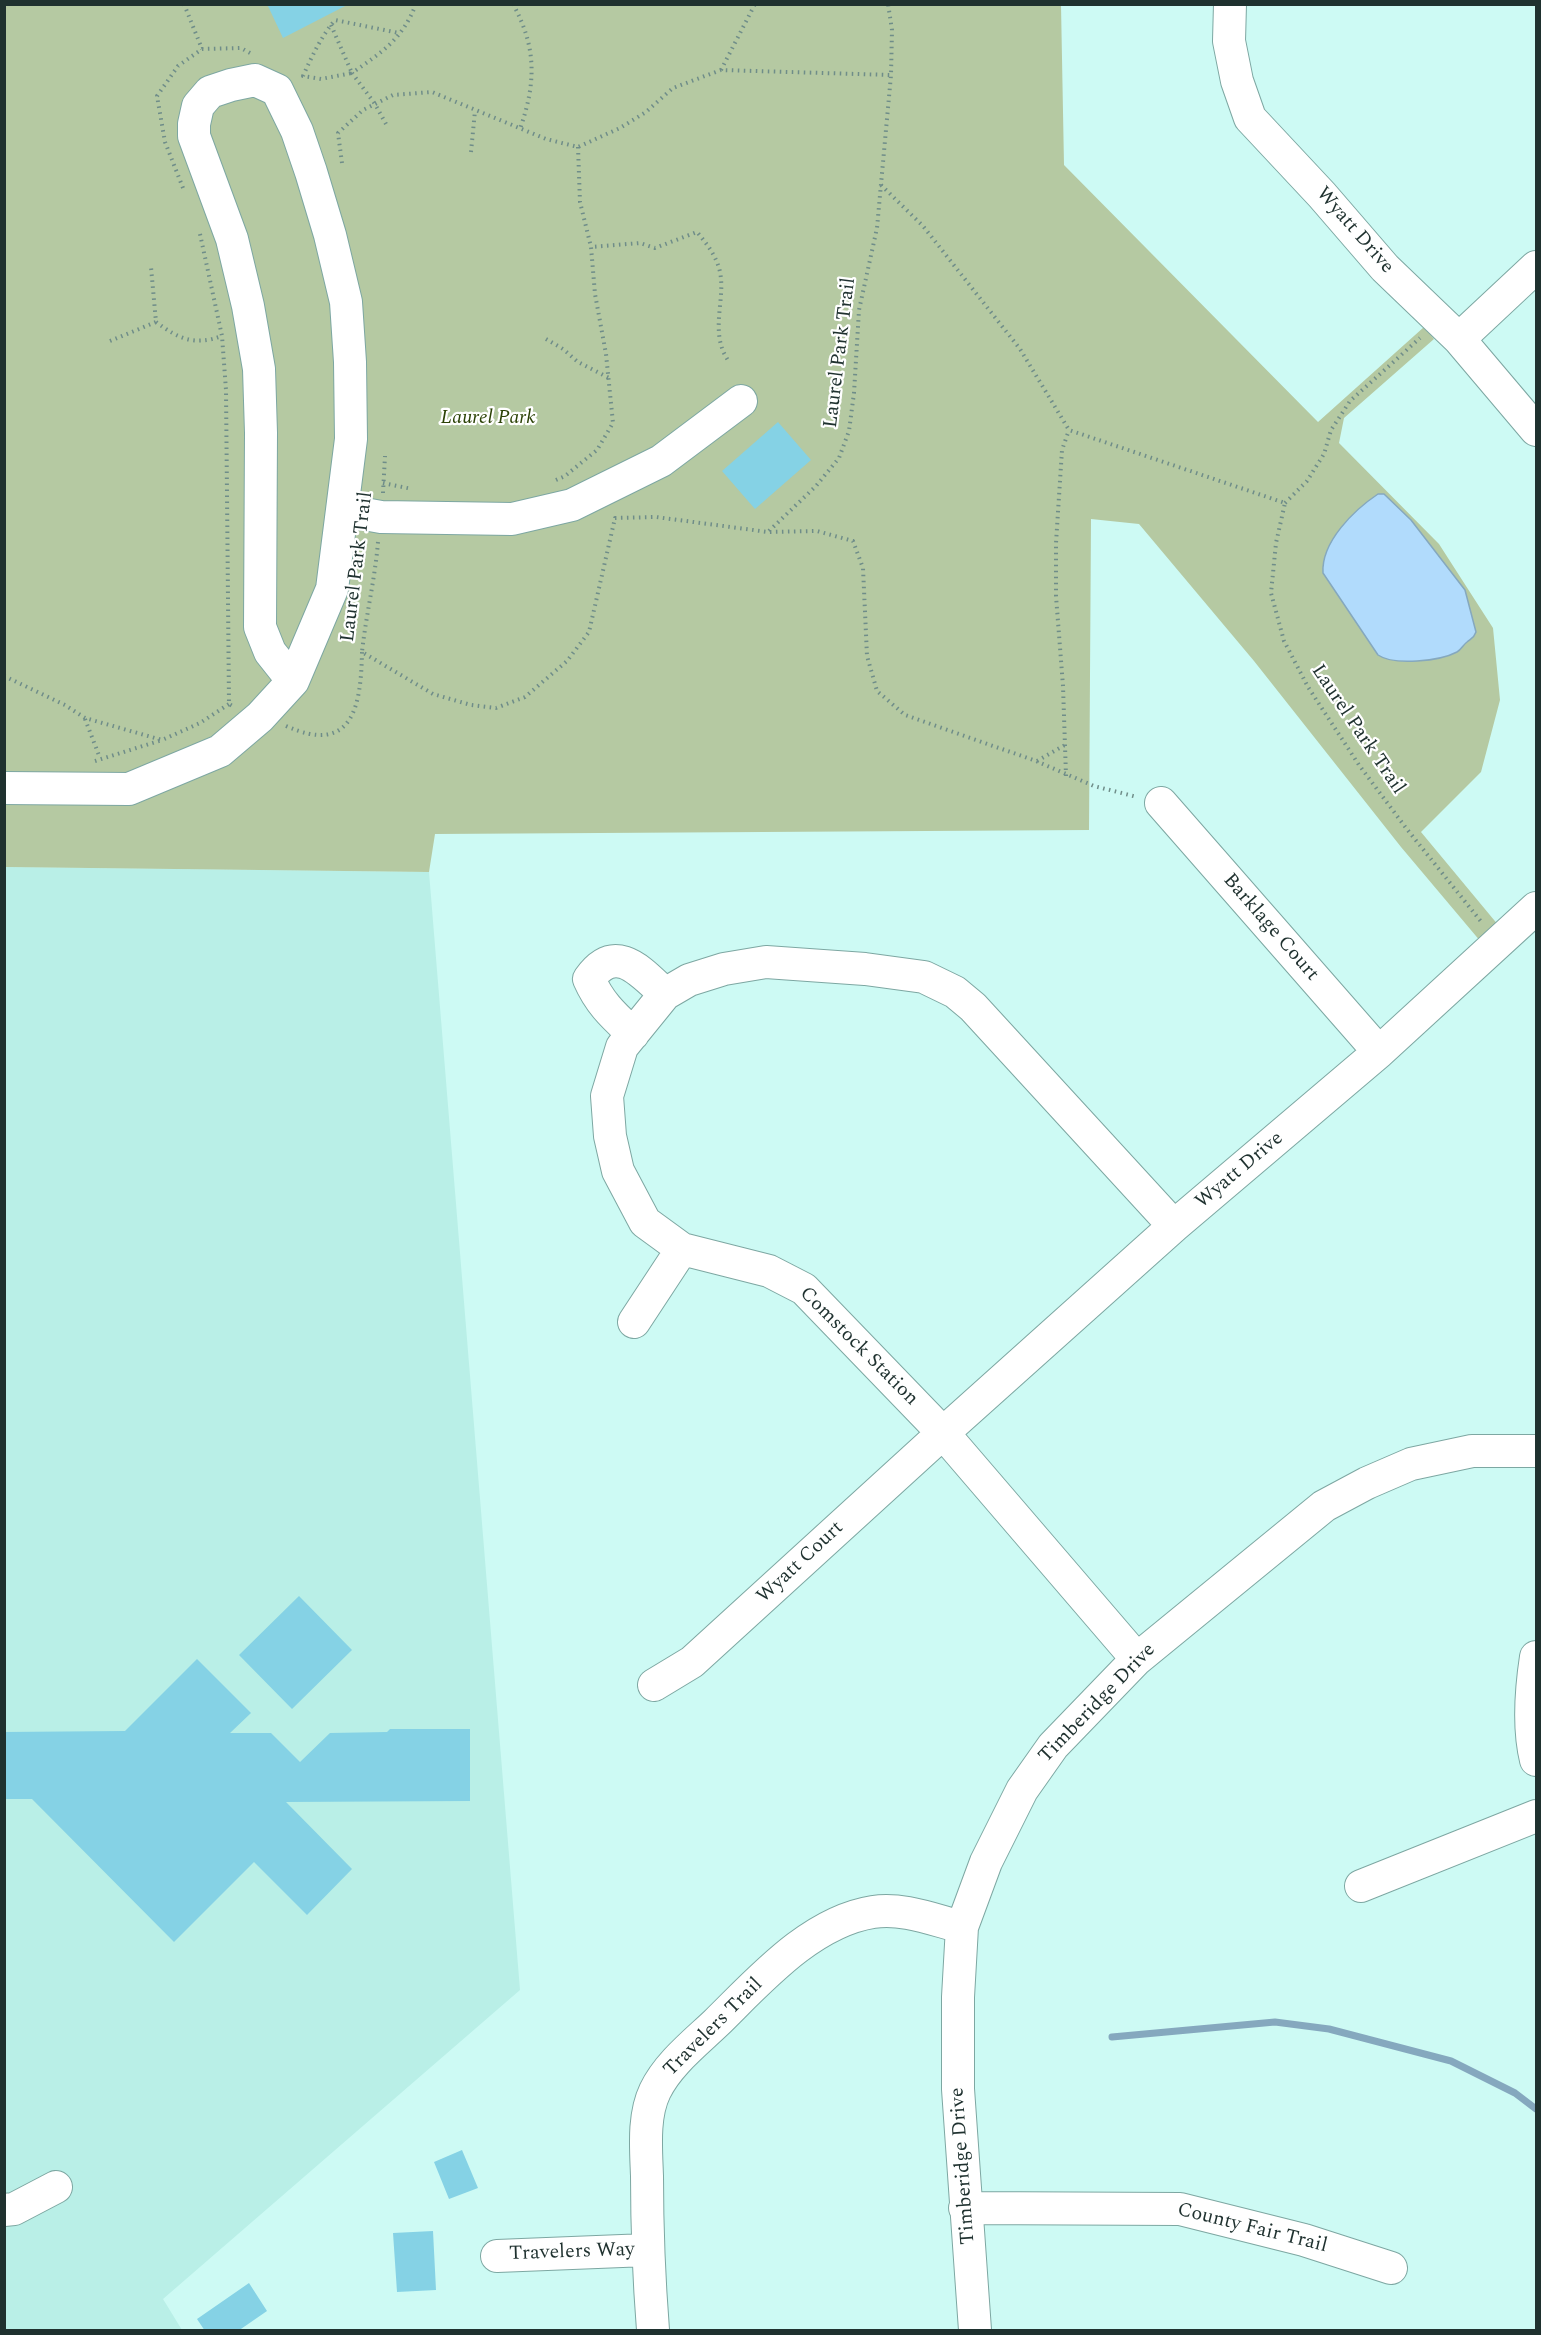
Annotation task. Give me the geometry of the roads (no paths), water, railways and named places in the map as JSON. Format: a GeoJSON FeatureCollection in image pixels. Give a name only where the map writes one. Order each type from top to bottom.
{"type":"FeatureCollection","features":[{"type":"Feature","properties":{"kind":"street","name":"Wyatt Drive"},"geometry":{"type":"LineString","coordinates":[[1230,4],[1229,41],[1237,81],[1250,118],[1322,195],[1385,268],[1449,331],[1536,430]]}},
{"type":"Feature","properties":{"kind":"street"},"geometry":{"type":"LineString","coordinates":[[4,788],[129,789],[220,751],[260,717],[293,681],[332,589],[351,439],[350,362],[346,302],[330,235],[297,131],[277,90],[255,80],[210,92],[198,106],[194,136],[232,239],[248,306],[259,369],[260,627],[270,652],[293,681]]}},
{"type":"Feature","properties":{"kind":"street"},"geometry":{"type":"LineString","coordinates":[[1449,331],[1536,267]]}},
{"type":"Feature","properties":{"kind":"street"},"geometry":{"type":"LineString","coordinates":[[342,510],[381,517],[512,519],[572,505],[661,461],[741,401]]}},
{"type":"Feature","properties":{"kind":"street","name":"Barklage Court"},"geometry":{"type":"LineString","coordinates":[[1161,804],[1379,1052]]}},
{"type":"Feature","properties":{"kind":"street","name":"Wyatt Drive"},"geometry":{"type":"LineString","coordinates":[[942,1433],[1174,1226],[1379,1052],[1536,908]]}},
{"type":"Feature","properties":{"kind":"street"},"geometry":{"type":"LineString","coordinates":[[633,1034],[603,1005],[594,991],[589,979],[598,966],[614,960],[625,963],[640,970],[665,994]]}},
{"type":"Feature","properties":{"kind":"street","name":"Comstock Station"},"geometry":{"type":"LineString","coordinates":[[1137,1659],[942,1433],[804,1289],[769,1271],[682,1249],[645,1222],[618,1171],[610,1136],[607,1096],[622,1047],[665,994],[689,980],[724,969],[765,962],[865,969],[924,977],[955,992],[974,1007],[1174,1226]]}},
{"type":"Feature","properties":{"kind":"street"},"geometry":{"type":"LineString","coordinates":[[634,1322],[682,1249]]}},
{"type":"Feature","properties":{"kind":"street","name":"Wyatt Court"},"geometry":{"type":"LineString","coordinates":[[654,1685],[692,1662],[942,1433]]}},
{"type":"Feature","properties":{"kind":"street","name":"Timberidge Drive"},"geometry":{"type":"LineString","coordinates":[[975,2331],[958,2089],[958,1997],[962,1928],[986,1862],[1022,1790],[1053,1746],[1137,1659],[1324,1506],[1366,1483],[1411,1464],[1472,1451],[1536,1451]]}},
{"type":"Feature","properties":{"kind":"street"},"geometry":{"type":"LineString","coordinates":[[1536,1657],[1532,1716],[1532,1744],[1536,1760]]}},
{"type":"Feature","properties":{"kind":"street"},"geometry":{"type":"LineString","coordinates":[[1360,1887],[1536,1816]]}},
{"type":"Feature","properties":{"kind":"street","name":"Travelers Trail"},"geometry":{"type":"LineString","coordinates":[[653,2331],[647,2250],[646,2126],[655,2091],[674,2064],[785,1956],[847,1919],[874,1912],[898,1911],[962,1928]]}},
{"type":"Feature","properties":{"kind":"street"},"geometry":{"type":"LineString","coordinates":[[4,2210],[14,2209],[56,2187]]}},
{"type":"Feature","properties":{"kind":"street","name":"County Fair Trail"},"geometry":{"type":"LineString","coordinates":[[966,2208],[1180,2209],[1304,2240],[1391,2268]]}},
{"type":"Feature","properties":{"kind":"street","name":"Travelers Way"},"geometry":{"type":"LineString","coordinates":[[497,2256],[647,2250]]}},
{"type":"Feature","properties":{"kind":"water"},"geometry":{"type":"Polygon","coordinates":[[[1378,494],[1384,494],[1411,520],[1465,590],[1476,632],[1474,637],[1457,652],[1440,658],[1417,661],[1395,660],[1378,655],[1323,573],[1327,550],[1333,539],[1359,509],[1378,494]]]}},
{"type":"Feature","properties":{"kind":"waterway"},"geometry":{"type":"LineString","coordinates":[[1112,2037],[1275,2022],[1329,2029],[1451,2061],[1515,2093],[1536,2109]]}},
{"type":"Feature","properties":{"kind":"park label","name":"Laurel Park"},"geometry":{"type":"Point","coordinates":[488,419]}}]}
